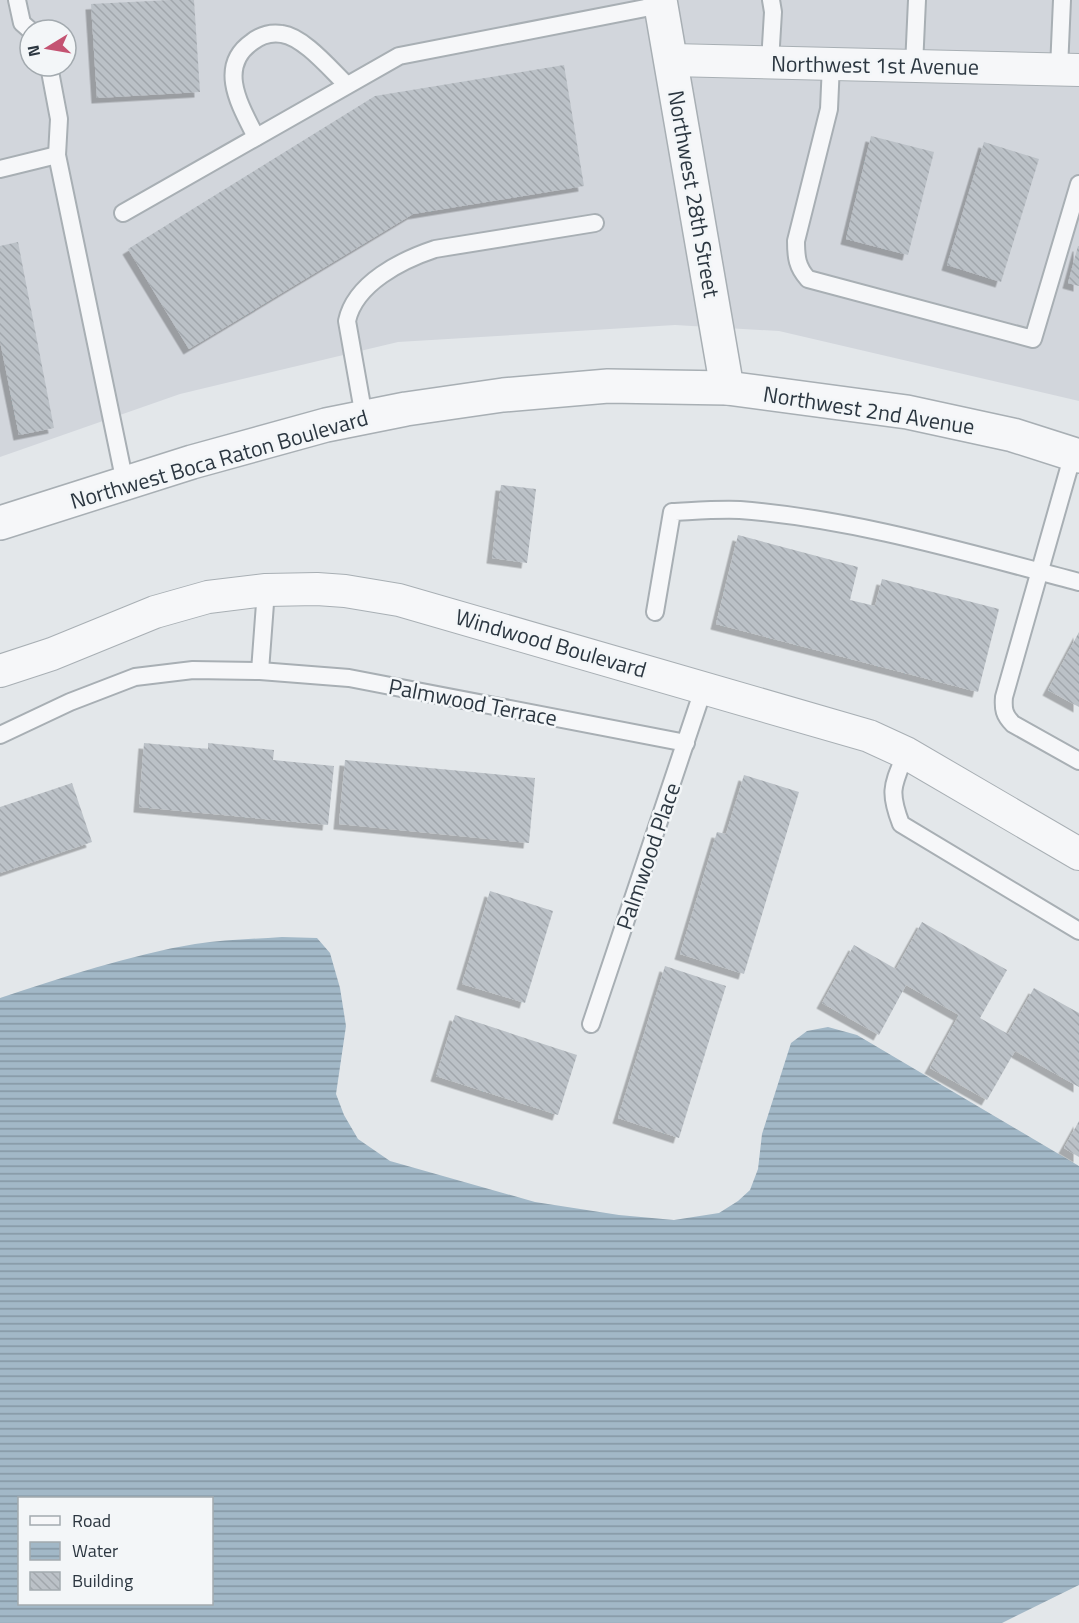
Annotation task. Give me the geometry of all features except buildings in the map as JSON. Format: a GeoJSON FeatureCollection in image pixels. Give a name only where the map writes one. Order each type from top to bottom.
{"type":"FeatureCollection","features":[{"type":"Feature","properties":{"kind":"street","name":"Northwest 28th Street"},"geometry":{"type":"LineString","coordinates":[[661,3],[727,388]]}},
{"type":"Feature","properties":{"kind":"street","name":"Northwest 1st Avenue"},"geometry":{"type":"LineString","coordinates":[[672,60],[1069,70]]}},
{"type":"Feature","properties":{"kind":"street","name":"Northwest Boca Raton Boulevard"},"geometry":{"type":"LineString","coordinates":[[0,523],[192,462],[326,425],[364,417],[503,395],[596,387],[727,388]]}},
{"type":"Feature","properties":{"kind":"street","name":"Northwest 2nd Avenue"},"geometry":{"type":"LineString","coordinates":[[727,388],[907,412],[1013,435],[1076,455]]}},
{"type":"Feature","properties":{"kind":"street","name":"Windwood Boulevard"},"geometry":{"type":"LineString","coordinates":[[0,671],[52,654],[155,612],[208,597],[266,590],[317,589],[399,600],[870,736],[906,753],[1079,854]]}},
{"type":"Feature","properties":{"kind":"lane"},"geometry":{"type":"LineString","coordinates":[[17,0],[21,18]]}},
{"type":"Feature","properties":{"kind":"lane"},"geometry":{"type":"LineString","coordinates":[[770,62],[773,12],[771,0]]}},
{"type":"Feature","properties":{"kind":"lane"},"geometry":{"type":"LineString","coordinates":[[914,66],[917,0]]}},
{"type":"Feature","properties":{"kind":"lane"},"geometry":{"type":"LineString","coordinates":[[1062,0],[1069,70]]}},
{"type":"Feature","properties":{"kind":"lane"},"geometry":{"type":"LineString","coordinates":[[123,213],[399,56],[661,3]]}},
{"type":"Feature","properties":{"kind":"lane"},"geometry":{"type":"LineString","coordinates":[[256,137],[235,95],[233,70],[241,50],[261,35],[283,34],[303,44],[347,85]]}},
{"type":"Feature","properties":{"kind":"lane"},"geometry":{"type":"LineString","coordinates":[[831,64],[829,109],[796,242],[796,258],[800,270],[808,279],[1033,339],[1079,184]]}},
{"type":"Feature","properties":{"kind":"lane"},"geometry":{"type":"LineString","coordinates":[[51,78],[59,119],[57,155],[125,483]]}},
{"type":"Feature","properties":{"kind":"lane"},"geometry":{"type":"LineString","coordinates":[[0,169],[57,155]]}},
{"type":"Feature","properties":{"kind":"lane"},"geometry":{"type":"LineString","coordinates":[[364,417],[347,321],[354,301],[371,282],[416,255],[435,249],[595,223]]}},
{"type":"Feature","properties":{"kind":"lane"},"geometry":{"type":"LineString","coordinates":[[1076,455],[1038,571],[1004,697],[1005,717],[1013,724],[1079,761]]}},
{"type":"Feature","properties":{"kind":"lane"},"geometry":{"type":"LineString","coordinates":[[656,612],[672,512],[738,510],[824,520],[950,548],[1079,582]]}},
{"type":"Feature","properties":{"kind":"lane"},"geometry":{"type":"LineString","coordinates":[[260,671],[266,590]]}},
{"type":"Feature","properties":{"kind":"lane","name":"Palmwood Terrace"},"geometry":{"type":"LineString","coordinates":[[0,735],[70,702],[135,677],[193,670],[260,671],[349,678],[686,743]]}},
{"type":"Feature","properties":{"kind":"lane","name":"Palmwood Place"},"geometry":{"type":"LineString","coordinates":[[591,1024],[704,687]]}},
{"type":"Feature","properties":{"kind":"lane"},"geometry":{"type":"LineString","coordinates":[[906,753],[892,787],[894,804],[902,824],[1079,931]]}},
{"type":"Feature","properties":{"kind":"shaded area"},"geometry":{"type":"Polygon","coordinates":[[[0,0],[1079,0],[1079,401],[779,331],[675,325],[398,342],[180,394],[0,457],[0,0]]]}},
{"type":"Feature","properties":{"kind":"water"},"geometry":{"type":"Polygon","coordinates":[[[282,937],[317,938],[330,953],[340,988],[346,1026],[336,1094],[344,1115],[358,1139],[390,1161],[535,1202],[619,1215],[674,1220],[719,1213],[750,1190],[758,1169],[762,1134],[791,1043],[807,1031],[828,1027],[857,1035],[1079,1166],[1079,1585],[1002,1623],[0,1623],[0,998],[146,954],[227,941],[282,937]]]}}]}
